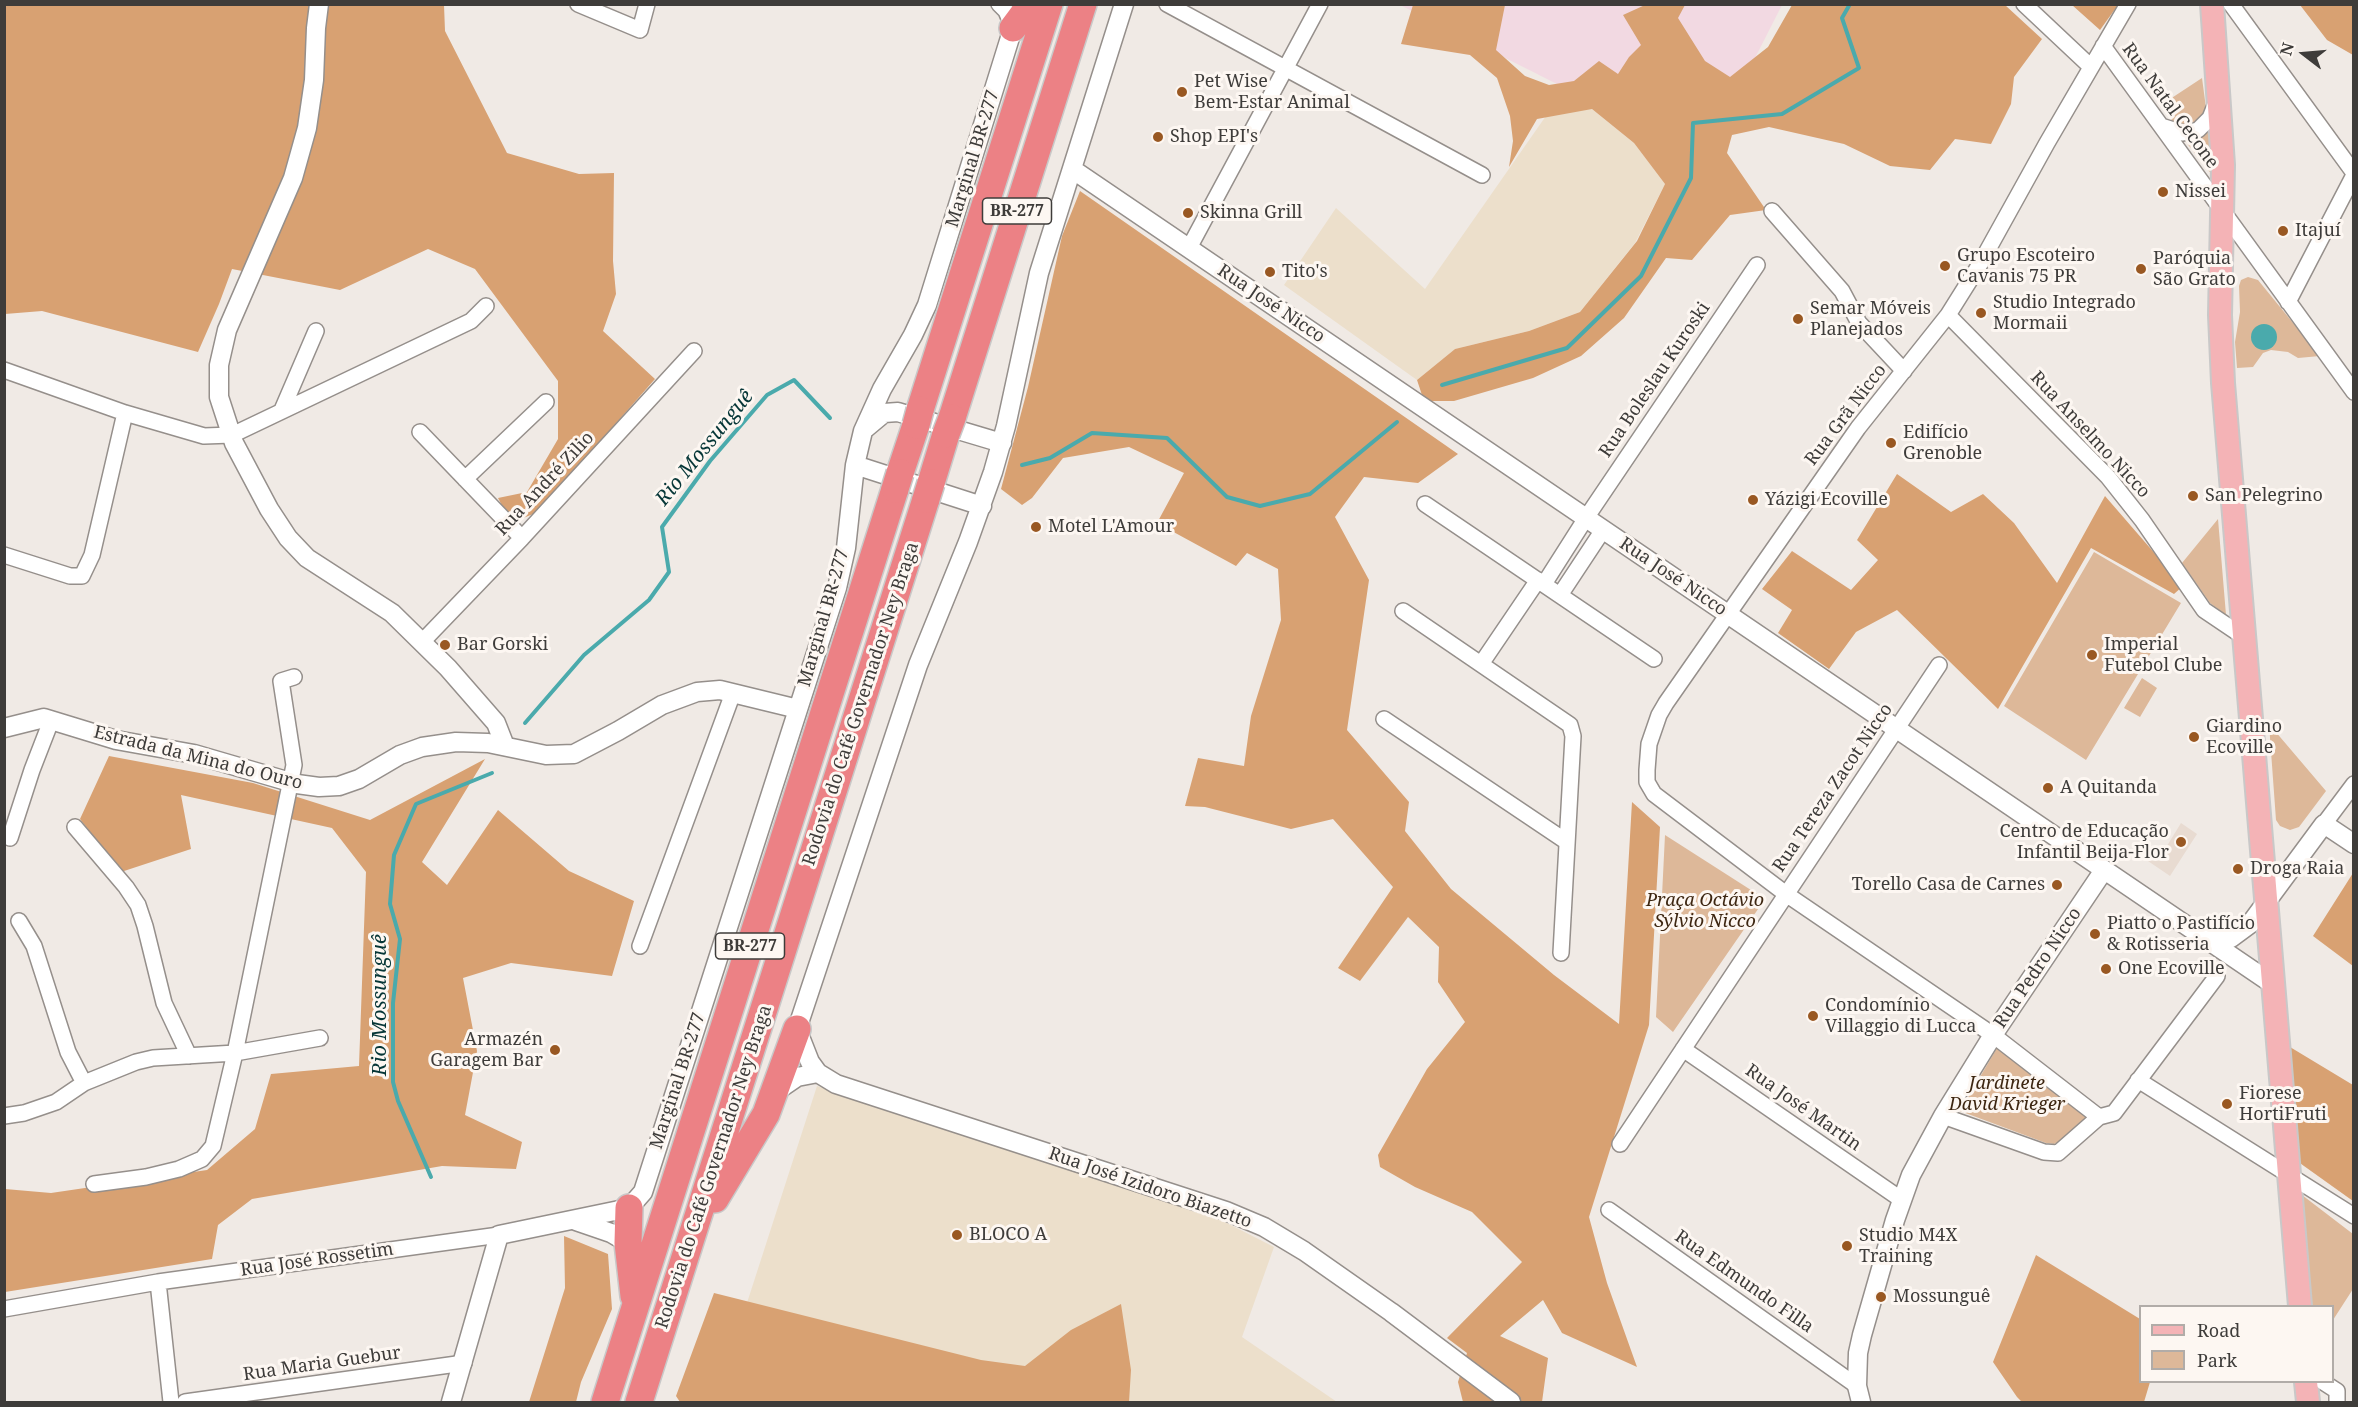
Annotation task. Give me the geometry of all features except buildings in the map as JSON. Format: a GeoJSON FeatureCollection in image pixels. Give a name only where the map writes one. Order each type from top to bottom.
{"type":"FeatureCollection","features":[{"type":"Feature","properties":{"kind":"highway"},"geometry":{"type":"LineString","coordinates":[[1017,16],[1031,4]]}},
{"type":"Feature","properties":{"kind":"highway","name":"Rodovia do Café Governador Ney Braga"},"geometry":{"type":"LineString","coordinates":[[605,1402],[1049,4]]}},
{"type":"Feature","properties":{"kind":"highway","name":"Rodovia do Café Governador Ney Braga"},"geometry":{"type":"LineString","coordinates":[[639,1402],[1083,4]]}},
{"type":"Feature","properties":{"kind":"highway"},"geometry":{"type":"LineString","coordinates":[[690,1241],[760,1124],[775,1092],[797,1029]]}},
{"type":"Feature","properties":{"kind":"highway"},"geometry":{"type":"LineString","coordinates":[[629,1208],[628,1243],[634,1311]]}},
{"type":"Feature","properties":{"kind":"main road"},"geometry":{"type":"LineString","coordinates":[[2212,4],[2223,165],[2221,345],[2300,1305]]}},
{"type":"Feature","properties":{"kind":"main road"},"geometry":{"type":"LineString","coordinates":[[2306,1383],[2308,1402]]}},
{"type":"Feature","properties":{"kind":"street"},"geometry":{"type":"LineString","coordinates":[[319,4],[314,80],[307,128],[293,178],[227,330],[219,364],[219,398],[232,435],[269,509],[288,538],[307,558],[392,613],[448,668],[496,723],[505,746]]}},
{"type":"Feature","properties":{"kind":"street"},"geometry":{"type":"LineString","coordinates":[[578,4],[640,30],[647,4]]}},
{"type":"Feature","properties":{"kind":"street"},"geometry":{"type":"LineString","coordinates":[[999,4],[1006,11],[1017,16]]}},
{"type":"Feature","properties":{"kind":"street"},"geometry":{"type":"LineString","coordinates":[[797,1029],[918,665],[982,506],[1002,443],[1039,273],[1124,4]]}},
{"type":"Feature","properties":{"kind":"street"},"geometry":{"type":"LineString","coordinates":[[1167,4],[1482,175]]}},
{"type":"Feature","properties":{"kind":"street"},"geometry":{"type":"LineString","coordinates":[[1189,248],[1320,4]]}},
{"type":"Feature","properties":{"kind":"street"},"geometry":{"type":"LineString","coordinates":[[2024,4],[2091,67]]}},
{"type":"Feature","properties":{"kind":"street","name":"Rua Grã Nicco"},"geometry":{"type":"LineString","coordinates":[[1786,894],[1654,794],[1650,788],[1647,770],[1648,755],[1659,715],[1853,435],[1948,315],[2128,4]]}},
{"type":"Feature","properties":{"kind":"street"},"geometry":{"type":"LineString","coordinates":[[2231,4],[2354,174],[2288,302]]}},
{"type":"Feature","properties":{"kind":"street","name":"Marginal BR-277"},"geometry":{"type":"LineString","coordinates":[[629,1208],[643,1192],[798,710],[843,561],[855,465],[863,431],[882,389],[914,335],[927,305],[1017,16]]}},
{"type":"Feature","properties":{"kind":"street","name":"Rua Natal Cecone"},"geometry":{"type":"LineString","coordinates":[[2103,46],[2354,392]]}},
{"type":"Feature","properties":{"kind":"street"},"geometry":{"type":"LineString","coordinates":[[2161,126],[2183,133],[2198,130],[2210,118],[2220,95]]}},
{"type":"Feature","properties":{"kind":"street","name":"Rua José Nicco"},"geometry":{"type":"LineString","coordinates":[[1072,169],[2274,985]]}},
{"type":"Feature","properties":{"kind":"street"},"geometry":{"type":"LineString","coordinates":[[1772,211],[1842,291],[1859,323],[1904,371]]}},
{"type":"Feature","properties":{"kind":"street","name":"Rua Boleslau Kuroski"},"geometry":{"type":"LineString","coordinates":[[1481,664],[1586,518],[1757,265]]}},
{"type":"Feature","properties":{"kind":"street"},"geometry":{"type":"LineString","coordinates":[[4,370],[125,413],[204,436],[232,435],[471,321],[486,306]]}},
{"type":"Feature","properties":{"kind":"street","name":"Rua Anselmo Nicco"},"geometry":{"type":"LineString","coordinates":[[1948,315],[2108,477],[2142,520],[2204,610],[2244,637]]}},
{"type":"Feature","properties":{"kind":"street"},"geometry":{"type":"LineString","coordinates":[[282,410],[316,331]]}},
{"type":"Feature","properties":{"kind":"street","name":"Rua André Zilio"},"geometry":{"type":"LineString","coordinates":[[422,642],[522,538],[694,351]]}},
{"type":"Feature","properties":{"kind":"street"},"geometry":{"type":"LineString","coordinates":[[465,479],[546,402]]}},
{"type":"Feature","properties":{"kind":"street"},"geometry":{"type":"LineString","coordinates":[[863,431],[884,413],[898,412],[1002,443]]}},
{"type":"Feature","properties":{"kind":"street"},"geometry":{"type":"LineString","coordinates":[[4,555],[70,576],[82,576],[92,555],[125,413]]}},
{"type":"Feature","properties":{"kind":"street"},"geometry":{"type":"LineString","coordinates":[[420,432],[522,538]]}},
{"type":"Feature","properties":{"kind":"street"},"geometry":{"type":"LineString","coordinates":[[855,465],[982,506]]}},
{"type":"Feature","properties":{"kind":"street"},"geometry":{"type":"LineString","coordinates":[[1425,504],[1654,659]]}},
{"type":"Feature","properties":{"kind":"street"},"geometry":{"type":"LineString","coordinates":[[1560,595],[1603,530]]}},
{"type":"Feature","properties":{"kind":"street"},"geometry":{"type":"LineString","coordinates":[[1403,611],[1570,725],[1573,736],[1561,953]]}},
{"type":"Feature","properties":{"kind":"street","name":"Rua Tereza Zacot Nicco"},"geometry":{"type":"LineString","coordinates":[[1620,1144],[1939,664]]}},
{"type":"Feature","properties":{"kind":"street"},"geometry":{"type":"LineString","coordinates":[[94,1184],[146,1177],[179,1169],[202,1159],[213,1146],[235,1053],[294,765],[281,681],[294,677]]}},
{"type":"Feature","properties":{"kind":"street","name":"Estrada da Mina do Ouro"},"geometry":{"type":"LineString","coordinates":[[4,728],[44,718],[147,747],[216,760],[290,782],[319,787],[339,786],[359,779],[400,755],[422,747],[456,742],[488,743],[546,755],[574,754],[662,705],[697,692],[720,690],[798,710]]}},
{"type":"Feature","properties":{"kind":"street"},"geometry":{"type":"LineString","coordinates":[[640,946],[734,693]]}},
{"type":"Feature","properties":{"kind":"street"},"geometry":{"type":"LineString","coordinates":[[1384,719],[1567,842]]}},
{"type":"Feature","properties":{"kind":"street"},"geometry":{"type":"LineString","coordinates":[[10,838],[51,721]]}},
{"type":"Feature","properties":{"kind":"street"},"geometry":{"type":"LineString","coordinates":[[2206,940],[2231,938],[2241,933],[2354,784]]}},
{"type":"Feature","properties":{"kind":"street"},"geometry":{"type":"LineString","coordinates":[[2324,824],[2354,844]]}},
{"type":"Feature","properties":{"kind":"street"},"geometry":{"type":"LineString","coordinates":[[75,827],[138,904],[164,1003],[189,1056]]}},
{"type":"Feature","properties":{"kind":"street","name":"Rua Pedro Nicco"},"geometry":{"type":"LineString","coordinates":[[1859,1394],[1858,1353],[1862,1335],[1902,1200],[1921,1155],[1942,1116],[1994,1035],[2104,870]]}},
{"type":"Feature","properties":{"kind":"street"},"geometry":{"type":"LineString","coordinates":[[1786,894],[1994,1035],[2099,1118]]}},
{"type":"Feature","properties":{"kind":"street"},"geometry":{"type":"LineString","coordinates":[[19,921],[34,946],[68,1052],[84,1083]]}},
{"type":"Feature","properties":{"kind":"street"},"geometry":{"type":"LineString","coordinates":[[1942,1116],[2051,1154],[2065,1148],[2099,1118],[2114,1113],[2217,976]]}},
{"type":"Feature","properties":{"kind":"street","name":"Rua José Izidoro Biazetto"},"geometry":{"type":"LineString","coordinates":[[797,1029],[804,1050],[818,1073],[846,1089],[1226,1211],[1264,1227],[1305,1251],[1362,1291],[1511,1402]]}},
{"type":"Feature","properties":{"kind":"street"},"geometry":{"type":"LineString","coordinates":[[4,1116],[24,1113],[56,1102],[84,1083],[136,1062],[153,1058],[235,1053],[320,1038]]}},
{"type":"Feature","properties":{"kind":"street","name":"Rua José Martin"},"geometry":{"type":"LineString","coordinates":[[1683,1049],[1902,1200]]}},
{"type":"Feature","properties":{"kind":"street"},"geometry":{"type":"LineString","coordinates":[[775,1092],[797,1077],[818,1073]]}},
{"type":"Feature","properties":{"kind":"street"},"geometry":{"type":"LineString","coordinates":[[2138,1080],[2354,1216]]}},
{"type":"Feature","properties":{"kind":"street","name":"Rua José Rossetim"},"geometry":{"type":"LineString","coordinates":[[4,1309],[158,1282],[499,1235],[629,1208]]}},
{"type":"Feature","properties":{"kind":"street","name":"Rua Edmundo Filla"},"geometry":{"type":"LineString","coordinates":[[1609,1210],[1859,1394]]}},
{"type":"Feature","properties":{"kind":"street"},"geometry":{"type":"LineString","coordinates":[[574,1221],[611,1233],[628,1243]]}},
{"type":"Feature","properties":{"kind":"street"},"geometry":{"type":"LineString","coordinates":[[451,1402],[464,1364],[499,1235]]}},
{"type":"Feature","properties":{"kind":"street"},"geometry":{"type":"LineString","coordinates":[[158,1282],[171,1402]]}},
{"type":"Feature","properties":{"kind":"street","name":"Rua Maria Guebur"},"geometry":{"type":"LineString","coordinates":[[185,1402],[464,1364]]}},
{"type":"Feature","properties":{"kind":"street"},"geometry":{"type":"LineString","coordinates":[[2325,1383],[2337,1391],[2337,1402]]}},
{"type":"Feature","properties":{"kind":"shaded area"},"geometry":{"type":"Polygon","coordinates":[[[5,5],[444,5],[445,31],[507,153],[579,174],[614,173],[613,261],[616,294],[603,331],[655,379],[538,512],[511,523],[498,498],[527,492],[558,439],[558,381],[475,269],[428,249],[340,290],[232,269],[198,352],[42,311],[5,314],[5,5]]]}},
{"type":"Feature","properties":{"kind":"shaded area"},"geometry":{"type":"Polygon","coordinates":[[[1400,5],[1782,5],[1704,158],[1400,5]]]}},
{"type":"Feature","properties":{"kind":"shaded area"},"geometry":{"type":"Polygon","coordinates":[[[1413,5],[1505,5],[1496,50],[1525,76],[1549,85],[1574,81],[1599,61],[1618,74],[1629,57],[1641,45],[1623,15],[1645,5],[1685,5],[1678,18],[1705,61],[1730,77],[1768,47],[1792,5],[2005,5],[2042,39],[2014,77],[2011,104],[1991,144],[1955,139],[1930,170],[1890,166],[1844,144],[1769,127],[1732,135],[1727,153],[1766,210],[1730,215],[1692,260],[1666,258],[1624,318],[1581,356],[1533,378],[1454,401],[1424,401],[1417,380],[1455,349],[1529,331],[1580,312],[1637,241],[1665,184],[1634,143],[1592,109],[1537,119],[1509,167],[1513,141],[1510,116],[1497,78],[1470,55],[1401,44],[1413,5]]]}},
{"type":"Feature","properties":{"kind":"shaded area"},"geometry":{"type":"Polygon","coordinates":[[[2072,5],[2118,5],[2100,30],[2072,5]]]}},
{"type":"Feature","properties":{"kind":"shaded area"},"geometry":{"type":"Polygon","coordinates":[[[2300,5],[2353,5],[2353,55],[2327,40],[2300,5]]]}},
{"type":"Feature","properties":{"kind":"shaded area"},"geometry":{"type":"Polygon","coordinates":[[[1555,103],[1592,109],[1634,143],[1665,184],[1635,243],[1580,312],[1529,331],[1455,349],[1417,380],[1284,285],[1336,208],[1425,289],[1555,103]]]}},
{"type":"Feature","properties":{"kind":"shaded area"},"geometry":{"type":"Polygon","coordinates":[[[1080,191],[1458,454],[1418,483],[1364,477],[1335,517],[1369,580],[1347,730],[1409,802],[1405,831],[1451,889],[1554,975],[1619,1024],[1632,802],[1660,827],[1649,1025],[1589,1217],[1607,1283],[1637,1367],[1562,1333],[1543,1300],[1500,1336],[1548,1358],[1542,1402],[1463,1402],[1458,1382],[1467,1353],[1447,1338],[1522,1262],[1472,1212],[1415,1187],[1380,1167],[1378,1155],[1427,1069],[1465,1022],[1438,982],[1439,947],[1408,917],[1360,981],[1338,968],[1393,887],[1333,819],[1291,829],[1205,807],[1185,806],[1198,758],[1244,766],[1251,716],[1281,620],[1278,569],[1247,553],[1236,566],[1157,523],[1184,473],[1129,447],[1063,458],[1032,498],[1022,505],[1001,489],[1028,387],[1062,236],[1080,191]]]}},
{"type":"Feature","properties":{"kind":"shaded area"},"geometry":{"type":"Polygon","coordinates":[[[1897,474],[1951,512],[1983,494],[2014,523],[2057,583],[2105,496],[2183,586],[2174,594],[2091,548],[1998,709],[1897,610],[1856,632],[1829,669],[1778,633],[1792,610],[1762,589],[1792,551],[1851,590],[1878,560],[1857,540],[1897,474]]]}},
{"type":"Feature","properties":{"kind":"shaded area"},"geometry":{"type":"Polygon","coordinates":[[[109,756],[253,783],[370,820],[485,759],[422,862],[447,885],[498,810],[569,871],[634,901],[612,976],[511,963],[463,978],[477,1051],[465,1115],[522,1142],[516,1169],[442,1166],[252,1199],[218,1225],[212,1259],[5,1292],[5,1189],[51,1193],[207,1170],[255,1129],[271,1074],[359,1066],[366,872],[332,828],[181,795],[191,849],[121,872],[80,819],[109,756]]]}},
{"type":"Feature","properties":{"kind":"shaded area","name":"Centro de Educação Infantil Beija-Flor"},"geometry":{"type":"Polygon","coordinates":[[[2181,823],[2197,834],[2170,876],[2148,861],[2155,850],[2162,854],[2181,823]]]}},
{"type":"Feature","properties":{"kind":"shaded area"},"geometry":{"type":"Polygon","coordinates":[[[2353,873],[2353,966],[2313,936],[2353,873]]]}},
{"type":"Feature","properties":{"kind":"shaded area"},"geometry":{"type":"Polygon","coordinates":[[[2290,1047],[2353,1085],[2353,1201],[2297,1161],[2290,1047]]]}},
{"type":"Feature","properties":{"kind":"shaded area"},"geometry":{"type":"Polygon","coordinates":[[[817,1086],[1215,1217],[1274,1247],[1242,1337],[1337,1402],[715,1402],[817,1086]]]}},
{"type":"Feature","properties":{"kind":"shaded area"},"geometry":{"type":"Polygon","coordinates":[[[564,1236],[608,1254],[612,1309],[581,1382],[576,1402],[529,1402],[565,1288],[564,1236]]]}},
{"type":"Feature","properties":{"kind":"shaded area"},"geometry":{"type":"Polygon","coordinates":[[[2036,1255],[2139,1318],[2139,1383],[2150,1383],[2144,1402],[2022,1402],[1993,1362],[2036,1255]]]}},
{"type":"Feature","properties":{"kind":"shaded area"},"geometry":{"type":"Polygon","coordinates":[[[714,1293],[981,1360],[1025,1366],[1071,1330],[1121,1304],[1131,1370],[1129,1402],[680,1402],[676,1396],[714,1293]]]}},
{"type":"Feature","properties":{"kind":"green space"},"geometry":{"type":"Polygon","coordinates":[[[2202,78],[2206,108],[2203,119],[2198,123],[2180,126],[2174,123],[2161,105],[2202,78]]]}},
{"type":"Feature","properties":{"kind":"green space"},"geometry":{"type":"Polygon","coordinates":[[[2212,127],[2213,176],[2182,137],[2212,127]]]}},
{"type":"Feature","properties":{"kind":"green space"},"geometry":{"type":"Polygon","coordinates":[[[2248,277],[2258,280],[2320,356],[2298,358],[2288,352],[2271,350],[2263,353],[2253,367],[2237,368],[2235,342],[2240,312],[2239,286],[2241,280],[2248,277]]]}},
{"type":"Feature","properties":{"kind":"green space"},"geometry":{"type":"Polygon","coordinates":[[[2218,519],[2226,615],[2210,603],[2182,563],[2218,519]]]}},
{"type":"Feature","properties":{"kind":"green space","name":"Imperial Futebol Clube"},"geometry":{"type":"Polygon","coordinates":[[[2094,552],[2181,603],[2086,760],[2004,706],[2094,552]]]}},
{"type":"Feature","properties":{"kind":"green space"},"geometry":{"type":"Polygon","coordinates":[[[2142,678],[2157,688],[2140,717],[2124,708],[2142,678]]]}},
{"type":"Feature","properties":{"kind":"green space"},"geometry":{"type":"Polygon","coordinates":[[[2269,724],[2326,791],[2299,827],[2290,830],[2280,826],[2276,820],[2269,724]]]}},
{"type":"Feature","properties":{"kind":"green space","name":"Praça Octávio Sýlvio Nicco"},"geometry":{"type":"Polygon","coordinates":[[[1665,835],[1765,899],[1673,1032],[1656,1017],[1665,835]]]}},
{"type":"Feature","properties":{"kind":"green space","name":"Jardinete David Krieger"},"geometry":{"type":"Polygon","coordinates":[[[1997,1048],[2087,1118],[2063,1140],[2054,1144],[1960,1111],[1997,1048]]]}},
{"type":"Feature","properties":{"kind":"green space"},"geometry":{"type":"Polygon","coordinates":[[[2302,1195],[2353,1234],[2353,1289],[2334,1318],[2334,1305],[2310,1305],[2302,1195]]]}},
{"type":"Feature","properties":{"kind":"water"},"geometry":{"type":"Polygon","coordinates":[[[2264,324],[2273,328],[2277,337],[2273,346],[2264,350],[2255,346],[2251,337],[2255,328],[2264,324]]]}},
{"type":"Feature","properties":{"kind":"waterway","name":"Rio Mossunguê"},"geometry":{"type":"LineString","coordinates":[[1442,385],[1567,348],[1641,276],[1691,178],[1693,123],[1782,114],[1859,68],[1842,18],[1850,4]]}},
{"type":"Feature","properties":{"kind":"waterway","name":"Rio Mossunguê"},"geometry":{"type":"LineString","coordinates":[[525,723],[584,655],[649,600],[669,572],[662,527],[710,461],[767,395],[794,380],[830,418]]}},
{"type":"Feature","properties":{"kind":"waterway","name":"Rio Mossunguê"},"geometry":{"type":"LineString","coordinates":[[1022,465],[1050,458],[1092,433],[1167,438],[1227,497],[1260,506],[1310,494],[1397,422]]}},
{"type":"Feature","properties":{"kind":"waterway","name":"Rio Mossunguê"},"geometry":{"type":"LineString","coordinates":[[431,1177],[398,1101],[393,1082],[393,1003],[400,939],[390,904],[394,855],[416,804],[492,773]]}},
{"type":"Feature","properties":{"kind":"place","name":"Pet Wise Bem-Estar Animal"},"geometry":{"type":"Point","coordinates":[1182,92]}},
{"type":"Feature","properties":{"kind":"place","name":"Shop EPI's"},"geometry":{"type":"Point","coordinates":[1158,137]}},
{"type":"Feature","properties":{"kind":"place","name":"Nissei"},"geometry":{"type":"Point","coordinates":[2163,192]}},
{"type":"Feature","properties":{"kind":"place","name":"Skinna Grill"},"geometry":{"type":"Point","coordinates":[1188,213]}},
{"type":"Feature","properties":{"kind":"place","name":"Itajuí"},"geometry":{"type":"Point","coordinates":[2283,231]}},
{"type":"Feature","properties":{"kind":"place","name":"Grupo Escoteiro Cavanis 75 PR"},"geometry":{"type":"Point","coordinates":[1945,266]}},
{"type":"Feature","properties":{"kind":"place","name":"Paróquia São Grato"},"geometry":{"type":"Point","coordinates":[2141,269]}},
{"type":"Feature","properties":{"kind":"place","name":"Tito's"},"geometry":{"type":"Point","coordinates":[1270,272]}},
{"type":"Feature","properties":{"kind":"place","name":"Studio Integrado Mormaii"},"geometry":{"type":"Point","coordinates":[1981,313]}},
{"type":"Feature","properties":{"kind":"place","name":"Semar Móveis Planejados"},"geometry":{"type":"Point","coordinates":[1798,319]}},
{"type":"Feature","properties":{"kind":"place","name":"Edifício Grenoble"},"geometry":{"type":"Point","coordinates":[1891,443]}},
{"type":"Feature","properties":{"kind":"place","name":"San Pelegrino"},"geometry":{"type":"Point","coordinates":[2193,496]}},
{"type":"Feature","properties":{"kind":"place","name":"Yázigi Ecoville"},"geometry":{"type":"Point","coordinates":[1753,500]}},
{"type":"Feature","properties":{"kind":"place","name":"Motel L'Amour"},"geometry":{"type":"Point","coordinates":[1036,527]}},
{"type":"Feature","properties":{"kind":"place","name":"Bar Gorski"},"geometry":{"type":"Point","coordinates":[445,645]}},
{"type":"Feature","properties":{"kind":"place","name":"Imperial Futebol Clube"},"geometry":{"type":"Point","coordinates":[2092,655]}},
{"type":"Feature","properties":{"kind":"place","name":"Giardino Ecoville"},"geometry":{"type":"Point","coordinates":[2194,737]}},
{"type":"Feature","properties":{"kind":"place","name":"A Quitanda"},"geometry":{"type":"Point","coordinates":[2048,788]}},
{"type":"Feature","properties":{"kind":"place","name":"Centro de Educação Infantil Beija-Flor"},"geometry":{"type":"Point","coordinates":[2181,842]}},
{"type":"Feature","properties":{"kind":"place","name":"Droga Raia"},"geometry":{"type":"Point","coordinates":[2238,869]}},
{"type":"Feature","properties":{"kind":"place","name":"Torello Casa de Carnes"},"geometry":{"type":"Point","coordinates":[2057,885]}},
{"type":"Feature","properties":{"kind":"place","name":"Piatto o Pastifício & Rotisseria"},"geometry":{"type":"Point","coordinates":[2095,934]}},
{"type":"Feature","properties":{"kind":"place","name":"One Ecoville"},"geometry":{"type":"Point","coordinates":[2106,969]}},
{"type":"Feature","properties":{"kind":"place","name":"Condomínio Villaggio di Lucca"},"geometry":{"type":"Point","coordinates":[1813,1016]}},
{"type":"Feature","properties":{"kind":"place","name":"Armazén Garagem Bar"},"geometry":{"type":"Point","coordinates":[555,1050]}},
{"type":"Feature","properties":{"kind":"place","name":"Fiorese HortiFruti"},"geometry":{"type":"Point","coordinates":[2227,1104]}},
{"type":"Feature","properties":{"kind":"place","name":"BLOCO A"},"geometry":{"type":"Point","coordinates":[957,1235]}},
{"type":"Feature","properties":{"kind":"place","name":"Studio M4X Training"},"geometry":{"type":"Point","coordinates":[1847,1246]}},
{"type":"Feature","properties":{"kind":"place","name":"Mossunguê"},"geometry":{"type":"Point","coordinates":[1881,1297]}}]}
